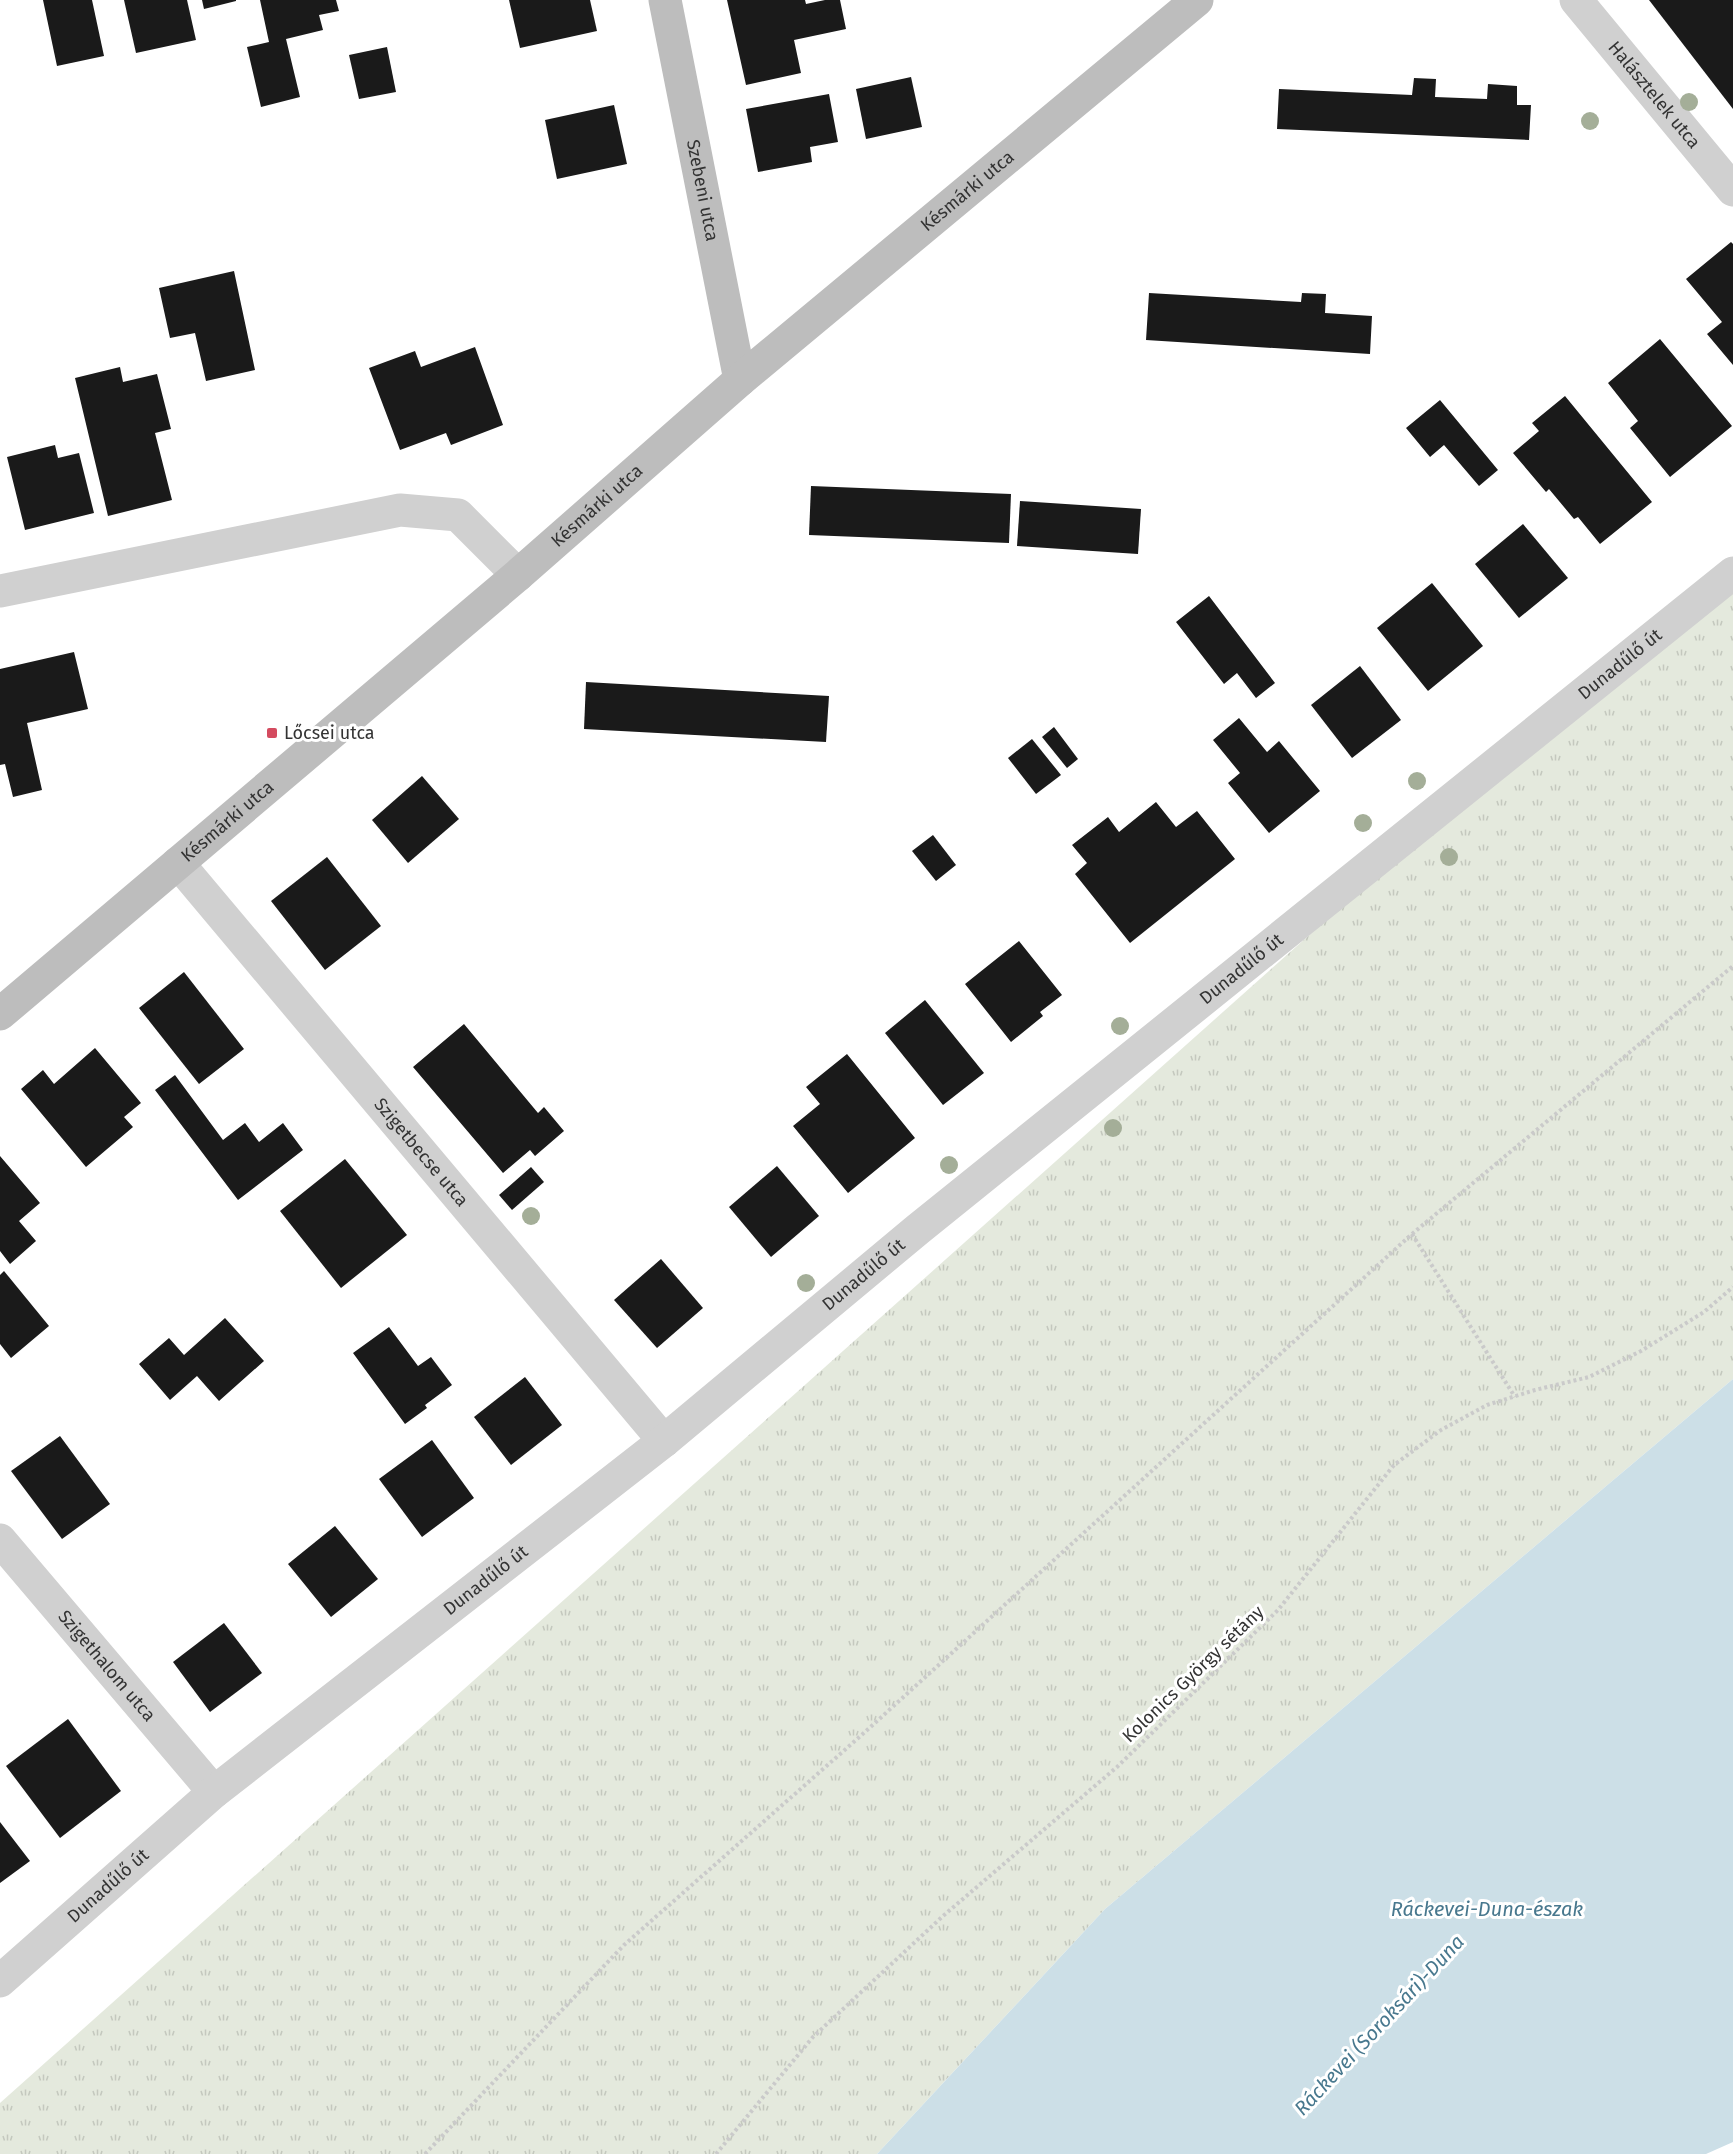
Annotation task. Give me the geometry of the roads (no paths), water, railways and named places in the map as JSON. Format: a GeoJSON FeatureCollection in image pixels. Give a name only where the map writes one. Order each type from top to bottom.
{"type":"FeatureCollection","features":[{"type":"Feature","properties":{"kind":"street","name":"Szebeni utca"},"geometry":{"type":"LineString","coordinates":[[665,0],[740,380]]}},
{"type":"Feature","properties":{"kind":"street","name":"Késmárki utca"},"geometry":{"type":"LineString","coordinates":[[0,1014],[518,575],[740,380],[1197,0]]}},
{"type":"Feature","properties":{"kind":"street","name":"Halásztelek utca"},"geometry":{"type":"LineString","coordinates":[[1576,0],[1733,190]]}},
{"type":"Feature","properties":{"kind":"street"},"geometry":{"type":"LineString","coordinates":[[0,591],[400,510],[458,515],[518,575]]}},
{"type":"Feature","properties":{"kind":"street","name":"Dunadűlő út"},"geometry":{"type":"LineString","coordinates":[[0,1981],[214,1792],[664,1441],[917,1230],[1733,573]]}},
{"type":"Feature","properties":{"kind":"street","name":"Szigetbecse utca"},"geometry":{"type":"LineString","coordinates":[[178,863],[664,1441]]}},
{"type":"Feature","properties":{"kind":"street","name":"Szigethalom utca"},"geometry":{"type":"LineString","coordinates":[[0,1540],[214,1792]]}},
{"type":"Feature","properties":{"kind":"water","name":"Ráckevei-Duna-észak"},"geometry":{"type":"Polygon","coordinates":[[[1733,1379],[1733,2142],[1706,2154],[877,2154],[1105,1909],[1733,1379]]]}},
{"type":"Feature","properties":{"kind":"place","name":"Lőcsei utca"},"geometry":{"type":"Point","coordinates":[272,733]}},
{"type":"Feature","properties":{"kind":"water label","name":"Ráckevei (Soroksári)-Duna"},"geometry":{"type":"Point","coordinates":[1379,2025]}}]}
